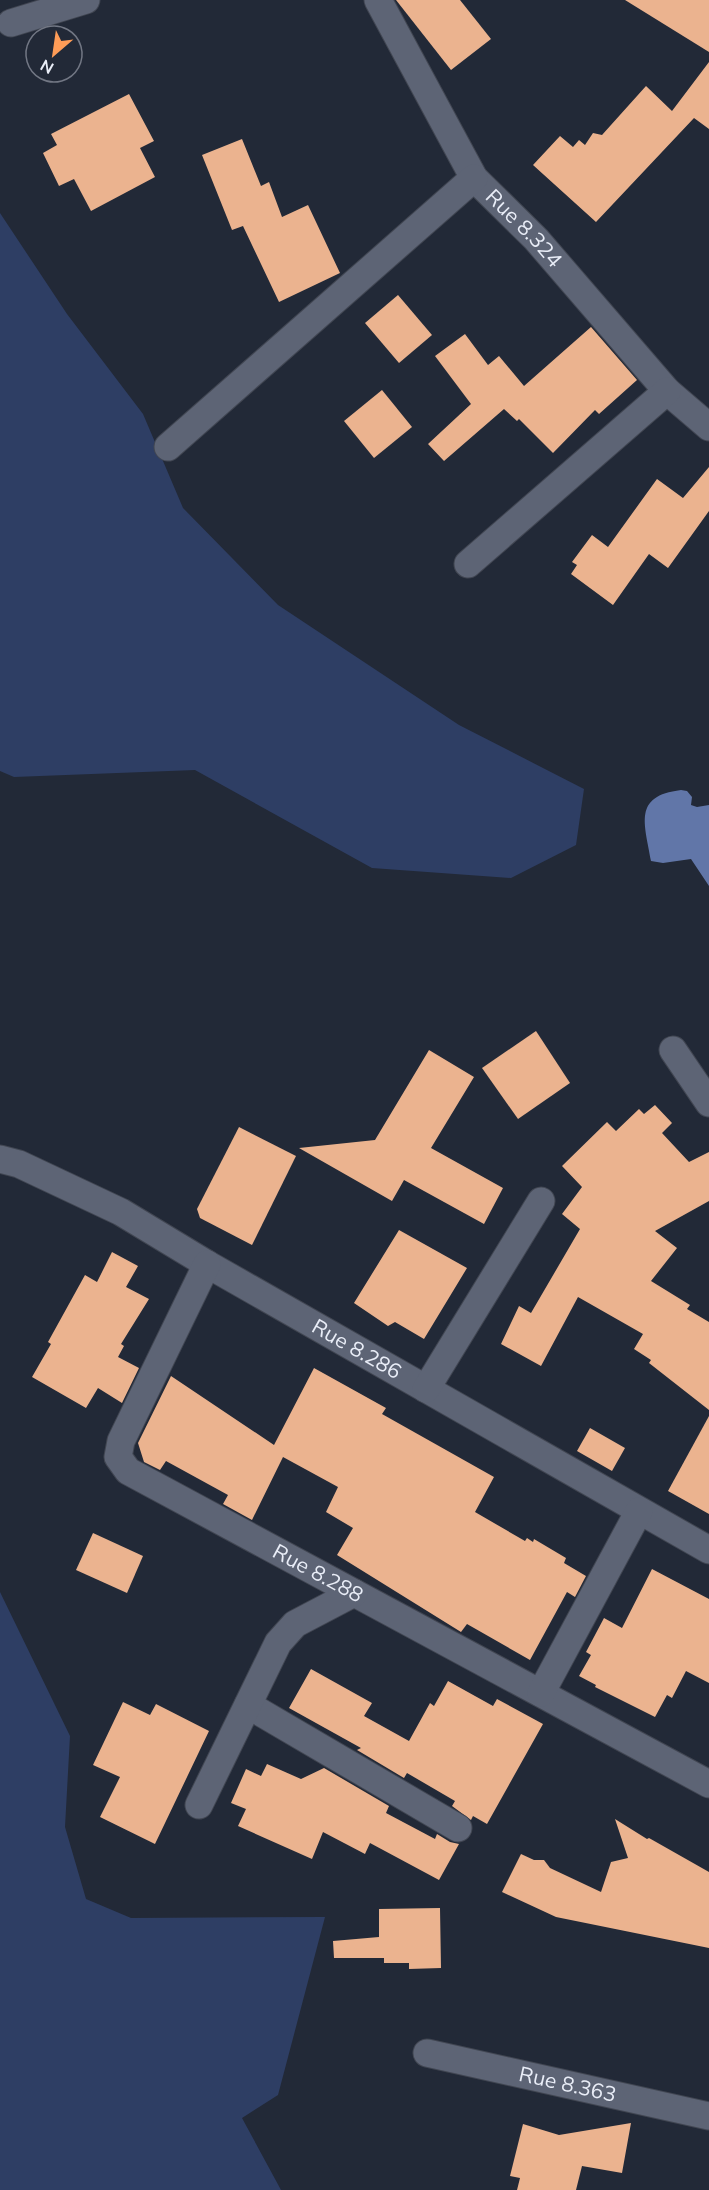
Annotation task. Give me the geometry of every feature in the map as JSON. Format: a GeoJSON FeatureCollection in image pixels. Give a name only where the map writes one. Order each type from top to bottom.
{"type":"FeatureCollection","features":[{"type":"Feature","properties":{"kind":"street"},"geometry":{"type":"LineString","coordinates":[[11,23],[86,0]]}},
{"type":"Feature","properties":{"kind":"street","name":"Rue 8.324"},"geometry":{"type":"LineString","coordinates":[[378,0],[474,178],[536,239],[667,391],[709,427]]}},
{"type":"Feature","properties":{"kind":"street"},"geometry":{"type":"LineString","coordinates":[[168,447],[474,178]]}},
{"type":"Feature","properties":{"kind":"street"},"geometry":{"type":"LineString","coordinates":[[468,564],[667,391]]}},
{"type":"Feature","properties":{"kind":"street"},"geometry":{"type":"LineString","coordinates":[[673,1050],[709,1102]]}},
{"type":"Feature","properties":{"kind":"street","name":"Rue 8.286"},"geometry":{"type":"LineString","coordinates":[[0,1159],[19,1164],[121,1212],[207,1264],[709,1550]]}},
{"type":"Feature","properties":{"kind":"street"},"geometry":{"type":"LineString","coordinates":[[426,1389],[541,1201]]}},
{"type":"Feature","properties":{"kind":"street","name":"Rue 8.288"},"geometry":{"type":"LineString","coordinates":[[207,1264],[121,1441],[118,1457],[128,1471],[709,1785]]}},
{"type":"Feature","properties":{"kind":"street"},"geometry":{"type":"LineString","coordinates":[[541,1693],[639,1511]]}},
{"type":"Feature","properties":{"kind":"street"},"geometry":{"type":"LineString","coordinates":[[199,1804],[278,1643],[295,1624],[354,1593]]}},
{"type":"Feature","properties":{"kind":"street"},"geometry":{"type":"LineString","coordinates":[[248,1705],[458,1828]]}},
{"type":"Feature","properties":{"kind":"street","name":"Rue 8.363"},"geometry":{"type":"LineString","coordinates":[[427,2053],[709,2116]]}},
{"type":"Feature","properties":{"kind":"shaded area"},"geometry":{"type":"Polygon","coordinates":[[[0,213],[67,314],[143,414],[183,508],[278,605],[459,725],[584,789],[576,845],[511,878],[372,868],[195,770],[14,777],[0,771],[0,213]]]}},
{"type":"Feature","properties":{"kind":"shaded area"},"geometry":{"type":"Polygon","coordinates":[[[687,791],[692,797],[691,805],[697,807],[709,805],[709,886],[691,859],[663,863],[651,861],[645,824],[648,805],[665,793],[687,791]]]}},
{"type":"Feature","properties":{"kind":"shaded area"},"geometry":{"type":"Polygon","coordinates":[[[0,1592],[70,1736],[65,1827],[86,1899],[131,1918],[325,1917],[278,2095],[242,2118],[281,2190],[0,2190],[0,1592]]]}},
{"type":"Feature","properties":{"kind":"building"},"geometry":{"type":"Polygon","coordinates":[[[396,0],[460,0],[491,39],[451,70],[396,0]]]}},
{"type":"Feature","properties":{"kind":"building"},"geometry":{"type":"Polygon","coordinates":[[[625,0],[709,0],[709,52],[625,0]]]}},
{"type":"Feature","properties":{"kind":"building"},"geometry":{"type":"Polygon","coordinates":[[[709,62],[709,129],[694,118],[596,222],[533,165],[560,136],[573,147],[579,140],[585,145],[593,133],[602,135],[646,86],[672,111],[709,62]]]}},
{"type":"Feature","properties":{"kind":"building"},"geometry":{"type":"Polygon","coordinates":[[[129,94],[154,141],[140,148],[155,177],[91,211],[74,179],[59,186],[43,153],[57,145],[51,134],[129,94]]]}},
{"type":"Feature","properties":{"kind":"building"},"geometry":{"type":"Polygon","coordinates":[[[242,139],[261,186],[269,182],[282,217],[308,205],[340,273],[279,302],[243,226],[232,230],[202,155],[242,139]]]}},
{"type":"Feature","properties":{"kind":"building"},"geometry":{"type":"Polygon","coordinates":[[[398,295],[432,335],[399,363],[365,323],[398,295]]]}},
{"type":"Feature","properties":{"kind":"building"},"geometry":{"type":"Polygon","coordinates":[[[591,327],[637,380],[599,414],[595,410],[553,453],[519,419],[517,421],[504,409],[444,461],[428,444],[471,404],[435,356],[465,334],[488,365],[499,356],[524,386],[591,327]]]}},
{"type":"Feature","properties":{"kind":"building"},"geometry":{"type":"Polygon","coordinates":[[[382,390],[412,427],[374,458],[344,421],[382,390]]]}},
{"type":"Feature","properties":{"kind":"building"},"geometry":{"type":"Polygon","coordinates":[[[709,467],[709,511],[668,568],[649,554],[613,605],[571,574],[577,565],[572,562],[592,535],[608,547],[657,479],[683,498],[709,467]]]}},
{"type":"Feature","properties":{"kind":"building"},"geometry":{"type":"Polygon","coordinates":[[[536,1031],[570,1083],[518,1119],[482,1068],[536,1031]]]}},
{"type":"Feature","properties":{"kind":"building"},"geometry":{"type":"Polygon","coordinates":[[[429,1050],[474,1077],[431,1148],[503,1188],[484,1224],[404,1180],[392,1201],[299,1148],[375,1140],[429,1050]]]}},
{"type":"Feature","properties":{"kind":"building"},"geometry":{"type":"Polygon","coordinates":[[[655,1105],[672,1123],[662,1133],[689,1162],[709,1152],[709,1201],[655,1231],[677,1248],[651,1281],[690,1305],[687,1309],[709,1322],[709,1410],[649,1363],[651,1360],[634,1349],[643,1334],[578,1297],[541,1366],[501,1344],[519,1306],[531,1313],[580,1229],[562,1214],[582,1187],[562,1166],[607,1122],[616,1131],[639,1109],[644,1114],[655,1105]]]}},
{"type":"Feature","properties":{"kind":"building"},"geometry":{"type":"Polygon","coordinates":[[[239,1127],[296,1156],[252,1245],[200,1218],[197,1209],[239,1127]]]}},
{"type":"Feature","properties":{"kind":"building"},"geometry":{"type":"Polygon","coordinates":[[[399,1230],[467,1268],[424,1339],[395,1322],[388,1326],[354,1303],[399,1230]]]}},
{"type":"Feature","properties":{"kind":"building"},"geometry":{"type":"Polygon","coordinates":[[[112,1252],[138,1266],[126,1287],[149,1299],[121,1344],[124,1346],[118,1357],[139,1368],[122,1403],[98,1388],[86,1408],[32,1377],[51,1344],[48,1342],[85,1275],[97,1282],[112,1252]]]}},
{"type":"Feature","properties":{"kind":"building"},"geometry":{"type":"Polygon","coordinates":[[[314,1368],[386,1408],[382,1414],[494,1477],[475,1512],[525,1541],[527,1538],[533,1542],[534,1539],[566,1558],[564,1563],[586,1576],[575,1597],[567,1592],[530,1660],[467,1624],[461,1632],[337,1555],[353,1528],[326,1512],[338,1487],[283,1457],[252,1520],[223,1504],[228,1495],[166,1461],[160,1470],[144,1462],[138,1443],[171,1376],[274,1445],[314,1368]]]}},
{"type":"Feature","properties":{"kind":"building"},"geometry":{"type":"Polygon","coordinates":[[[709,1416],[709,1514],[668,1491],[709,1416]]]}},
{"type":"Feature","properties":{"kind":"building"},"geometry":{"type":"Polygon","coordinates":[[[590,1428],[625,1448],[612,1471],[577,1451],[590,1428]]]}},
{"type":"Feature","properties":{"kind":"building"},"geometry":{"type":"Polygon","coordinates":[[[93,1533],[143,1556],[127,1593],[76,1570],[93,1533]]]}},
{"type":"Feature","properties":{"kind":"building"},"geometry":{"type":"Polygon","coordinates":[[[652,1569],[709,1599],[709,1683],[686,1671],[672,1698],[667,1695],[655,1717],[595,1687],[596,1685],[579,1676],[591,1655],[586,1652],[604,1618],[622,1628],[652,1569]]]}},
{"type":"Feature","properties":{"kind":"building"},"geometry":{"type":"Polygon","coordinates":[[[311,1669],[372,1703],[364,1716],[409,1741],[430,1703],[434,1706],[448,1681],[493,1706],[497,1699],[543,1724],[487,1824],[473,1816],[471,1820],[452,1806],[455,1801],[407,1773],[404,1778],[357,1750],[361,1748],[289,1708],[311,1669]]]}},
{"type":"Feature","properties":{"kind":"building"},"geometry":{"type":"Polygon","coordinates":[[[123,1702],[150,1715],[156,1704],[209,1731],[155,1844],[100,1817],[120,1777],[93,1765],[123,1702]]]}},
{"type":"Feature","properties":{"kind":"building"},"geometry":{"type":"Polygon","coordinates":[[[267,1764],[301,1779],[324,1768],[389,1806],[386,1813],[435,1839],[437,1834],[450,1842],[459,1844],[439,1880],[370,1843],[365,1854],[323,1832],[312,1859],[238,1826],[246,1809],[231,1803],[246,1769],[261,1776],[267,1764]]]}},
{"type":"Feature","properties":{"kind":"building"},"geometry":{"type":"Polygon","coordinates":[[[615,1819],[709,1872],[709,1948],[556,1917],[502,1892],[521,1854],[534,1860],[544,1860],[550,1868],[601,1892],[611,1862],[628,1858],[615,1819]]]}},
{"type":"Feature","properties":{"kind":"building"},"geometry":{"type":"Polygon","coordinates":[[[440,1908],[441,1968],[409,1969],[409,1963],[384,1963],[384,1958],[334,1958],[333,1941],[379,1937],[379,1909],[440,1908]]]}},
{"type":"Feature","properties":{"kind":"building"},"geometry":{"type":"Polygon","coordinates":[[[631,2123],[622,2173],[582,2166],[576,2190],[517,2190],[520,2178],[510,2176],[523,2124],[559,2135],[631,2123]]]}}]}
